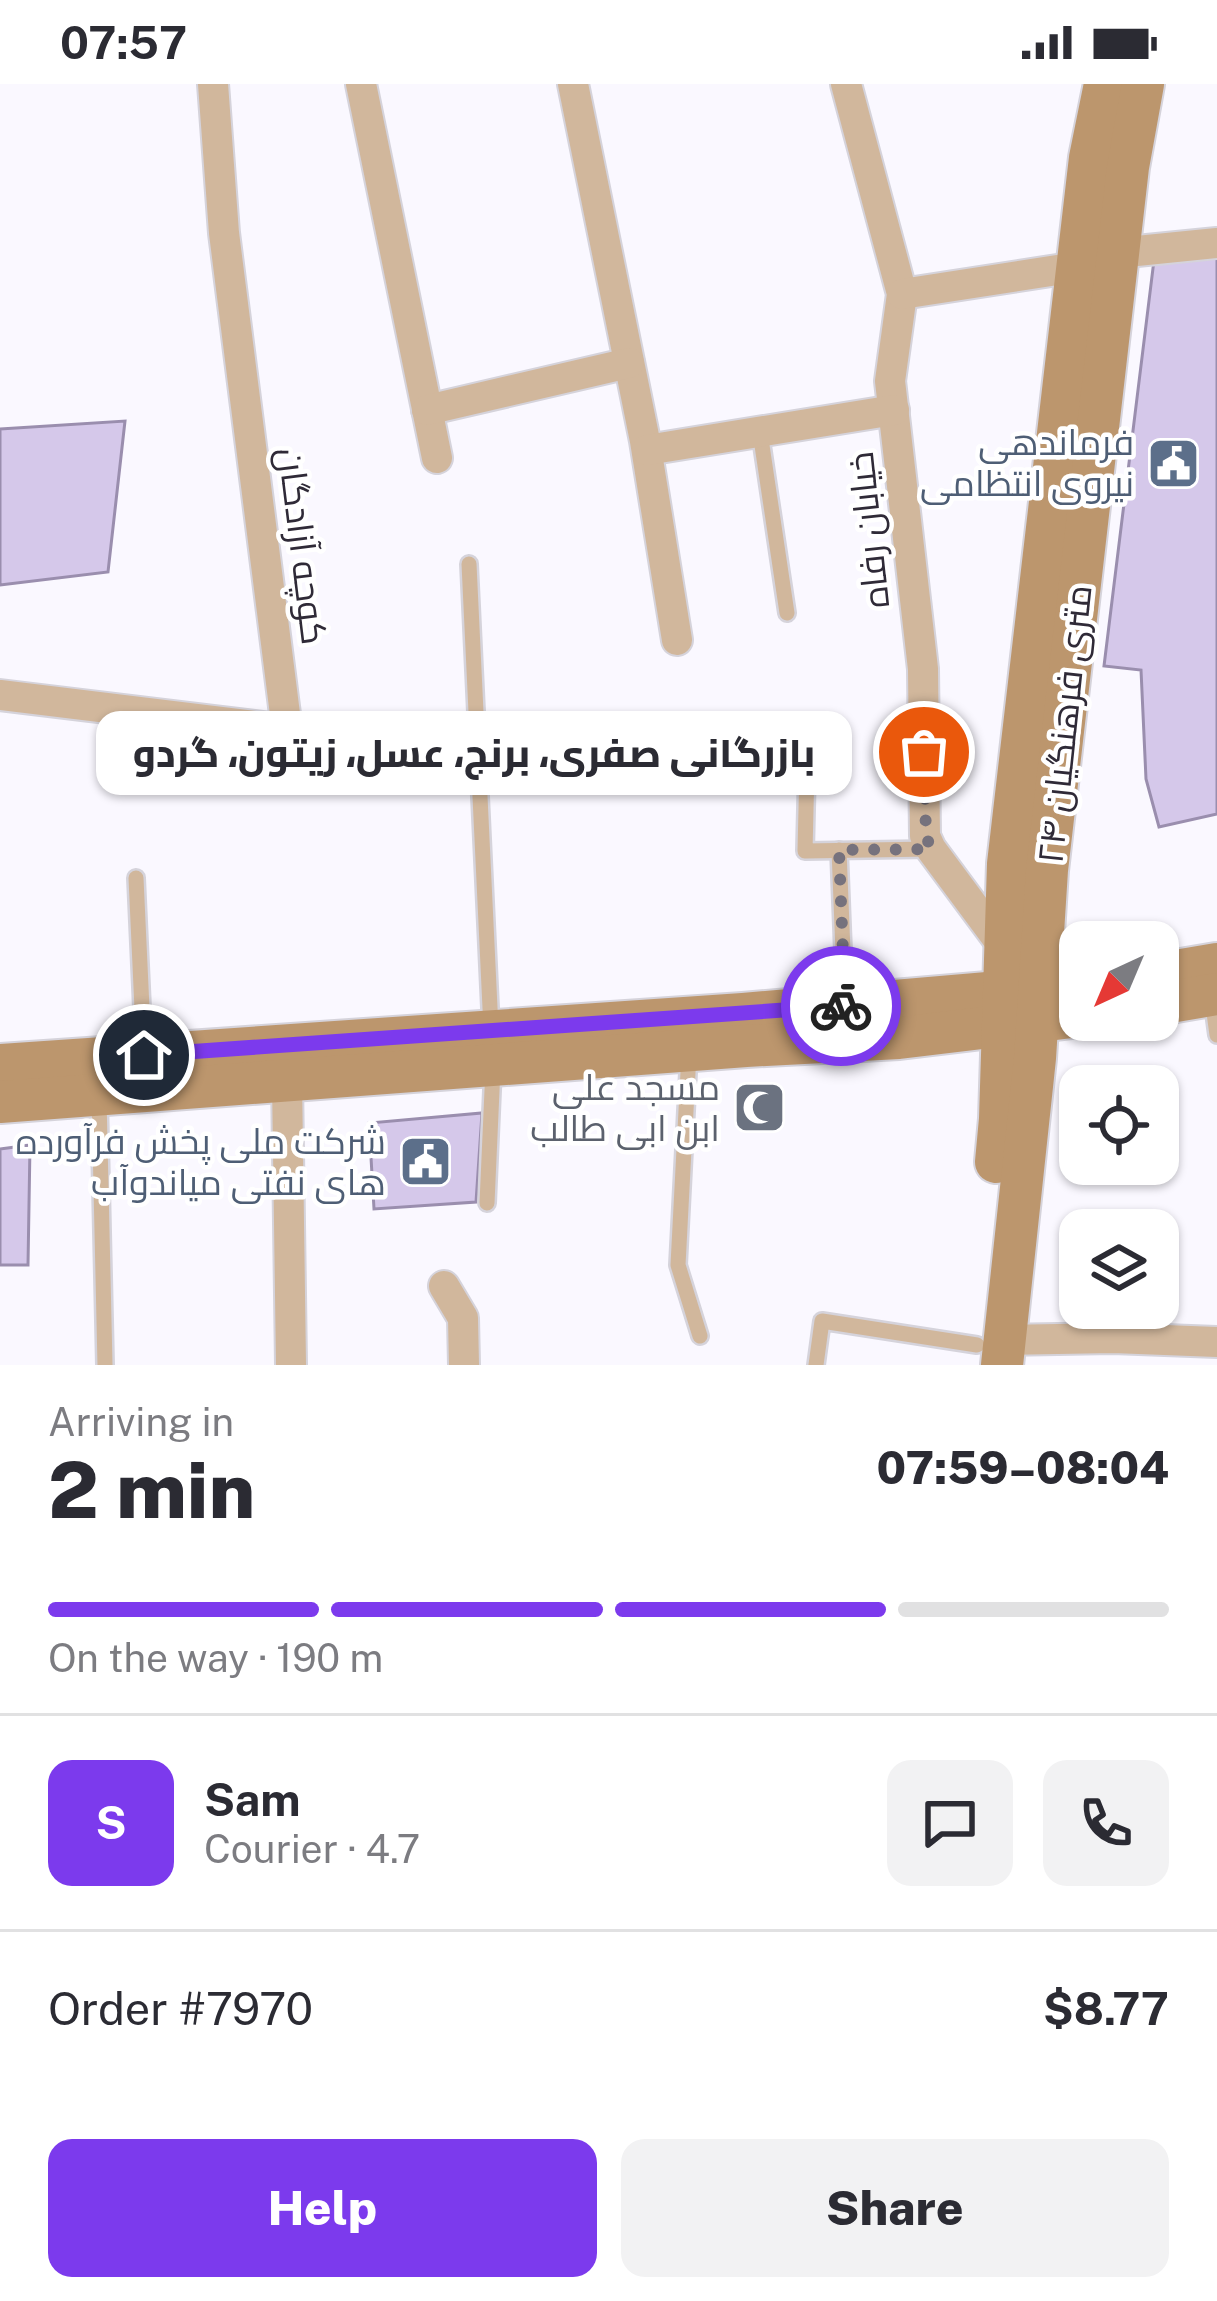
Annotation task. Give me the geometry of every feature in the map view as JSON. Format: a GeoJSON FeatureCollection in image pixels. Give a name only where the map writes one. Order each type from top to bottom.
{"type":"FeatureCollection","features":[{"type":"Feature","properties":{"kind":"main road","name":"۲۴ متری فرهنگیان"},"geometry":{"type":"LineString","coordinates":[[1028,993],[1008,865],[1090,158],[1106,84]]}},
{"type":"Feature","properties":{"kind":"main road","name":"۲۴ متری فرهنگیان"},"geometry":{"type":"LineString","coordinates":[[990,1354],[1000,1120],[1028,993],[1047,870],[1128,167],[1143,84]]}},
{"type":"Feature","properties":{"kind":"main road"},"geometry":{"type":"LineString","coordinates":[[1179,982],[1216,997]]}},
{"type":"Feature","properties":{"kind":"main road"},"geometry":{"type":"LineString","coordinates":[[0,1065],[144,1055],[492,1048],[689,1050],[899,1038],[1028,993]]}},
{"type":"Feature","properties":{"kind":"main road"},"geometry":{"type":"LineString","coordinates":[[0,1102],[287,1080],[492,1048],[845,1005],[1028,993],[1059,1007]]}},
{"type":"Feature","properties":{"kind":"main road"},"geometry":{"type":"LineString","coordinates":[[1179,1001],[1216,997]]}},
{"type":"Feature","properties":{"kind":"street","name":"کوچه آزادگان"},"geometry":{"type":"LineString","coordinates":[[0,695],[287,730],[224,233],[213,84]]}},
{"type":"Feature","properties":{"kind":"street"},"geometry":{"type":"LineString","coordinates":[[361,84],[437,458]]}},
{"type":"Feature","properties":{"kind":"street"},"geometry":{"type":"LineString","coordinates":[[573,84],[647,450],[677,640]]}},
{"type":"Feature","properties":{"kind":"street","name":"خیابان رفاه"},"geometry":{"type":"LineString","coordinates":[[846,84],[902,294],[890,380],[923,669],[926,836],[931,849]]}},
{"type":"Feature","properties":{"kind":"street"},"geometry":{"type":"LineString","coordinates":[[1118,253],[1217,243]]}},
{"type":"Feature","properties":{"kind":"street"},"geometry":{"type":"LineString","coordinates":[[902,294],[1077,267]]}},
{"type":"Feature","properties":{"kind":"street"},"geometry":{"type":"LineString","coordinates":[[427,410],[629,363]]}},
{"type":"Feature","properties":{"kind":"street"},"geometry":{"type":"LineString","coordinates":[[647,450],[894,410]]}},
{"type":"Feature","properties":{"kind":"street"},"geometry":{"type":"LineString","coordinates":[[931,849],[1028,993]]}},
{"type":"Feature","properties":{"kind":"street"},"geometry":{"type":"LineString","coordinates":[[287,1080],[292,1365]]}},
{"type":"Feature","properties":{"kind":"street"},"geometry":{"type":"LineString","coordinates":[[444,1286],[463,1318],[464,1365]]}},
{"type":"Feature","properties":{"kind":"street"},"geometry":{"type":"LineString","coordinates":[[990,1354],[1113,1338],[1217,1342]]}},
{"type":"Feature","properties":{"kind":"lane"},"geometry":{"type":"LineString","coordinates":[[760,432],[787,613]]}},
{"type":"Feature","properties":{"kind":"lane"},"geometry":{"type":"LineString","coordinates":[[469,564],[492,1048],[487,1203]]}},
{"type":"Feature","properties":{"kind":"lane"},"geometry":{"type":"LineString","coordinates":[[808,726],[805,851],[931,849]]}},
{"type":"Feature","properties":{"kind":"lane"},"geometry":{"type":"LineString","coordinates":[[839,850],[845,1005]]}},
{"type":"Feature","properties":{"kind":"lane"},"geometry":{"type":"LineString","coordinates":[[136,878],[144,1055]]}},
{"type":"Feature","properties":{"kind":"lane"},"geometry":{"type":"LineString","coordinates":[[689,1050],[678,1265],[700,1336]]}},
{"type":"Feature","properties":{"kind":"lane"},"geometry":{"type":"LineString","coordinates":[[98,1095],[105,1365]]}},
{"type":"Feature","properties":{"kind":"lane"},"geometry":{"type":"LineString","coordinates":[[817,1365],[822,1321],[990,1354]]}},
{"type":"Feature","properties":{"kind":"building","name":"فرماندهی نیروی انتظامی"},"geometry":{"type":"Polygon","coordinates":[[[1217,252],[1217,814],[1159,827],[1146,779],[1141,670],[1104,666],[1154,260],[1217,252]]]}},
{"type":"Feature","properties":{"kind":"building"},"geometry":{"type":"Polygon","coordinates":[[[125,421],[108,572],[0,585],[0,429],[125,421]]]}},
{"type":"Feature","properties":{"kind":"building","name":"شرکت ملی پخش فرآورده های نفتی میاندوآب"},"geometry":{"type":"Polygon","coordinates":[[[482,1113],[476,1202],[374,1209],[369,1123],[482,1113]]]}},
{"type":"Feature","properties":{"kind":"building"},"geometry":{"type":"Polygon","coordinates":[[[30,1145],[28,1265],[0,1265],[0,1149],[30,1145]]]}},
{"type":"Feature","properties":{"kind":"way so far"},"geometry":{"type":"LineString","coordinates":[[841,1006],[845,1005],[839,850],[931,849],[926,836],[924,752]]}},
{"type":"Feature","properties":{"kind":"place","name":"فرماندهی نیروی انتظامی"},"geometry":{"type":"Point","coordinates":[1173,463]}},
{"type":"Feature","properties":{"kind":"place","name":"بازرگانی صفری، برنج، عسل، زیتون، گردو"},"geometry":{"type":"Point","coordinates":[924,752]}},
{"type":"Feature","properties":{"kind":"place","name":"مسجد علی ابن ابی طالب"},"geometry":{"type":"Point","coordinates":[759,1108]}},
{"type":"Feature","properties":{"kind":"place","name":"شرکت ملی پخش فرآورده های نفتی میاندوآب"},"geometry":{"type":"Point","coordinates":[425,1162]}},
{"type":"Feature","properties":{"kind":"route"},"geometry":{"type":"LineString","coordinates":[[144,1055],[841,1006]]}}]}
